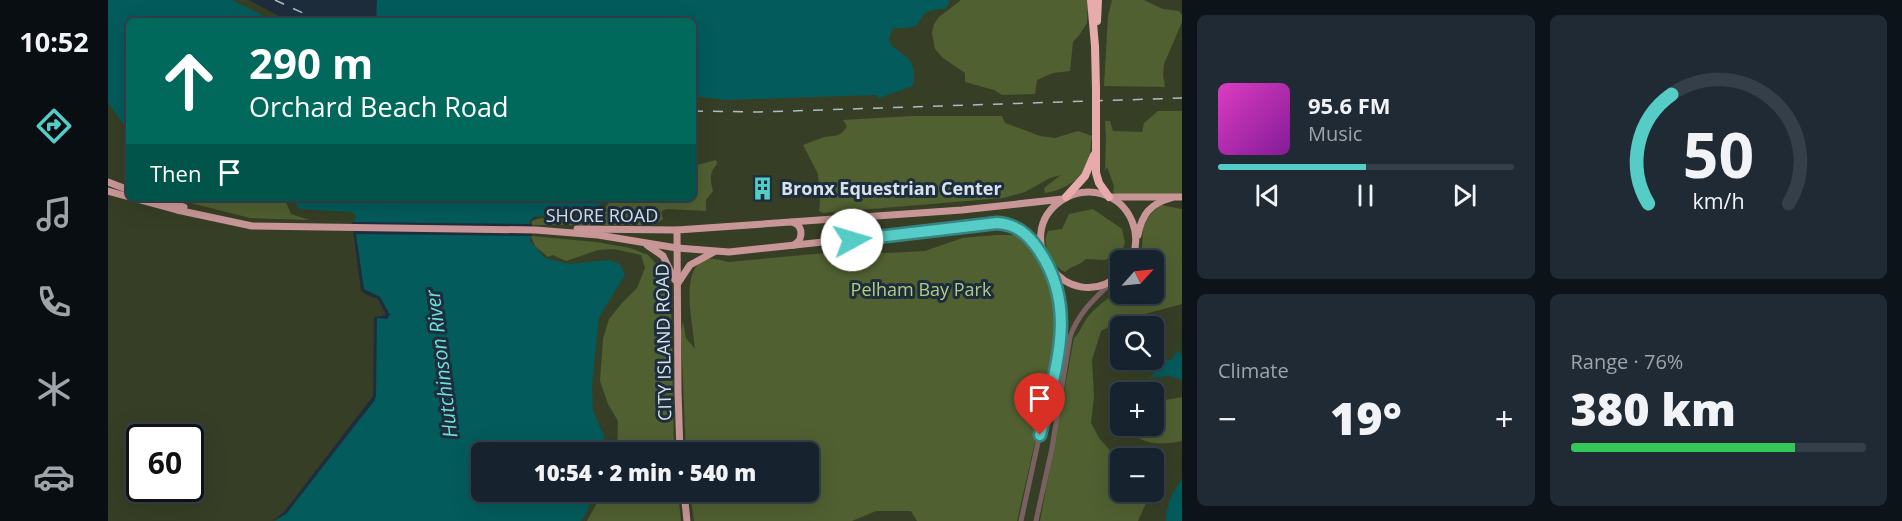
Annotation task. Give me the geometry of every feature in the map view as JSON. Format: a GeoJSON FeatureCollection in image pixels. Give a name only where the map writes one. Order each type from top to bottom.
{"type":"FeatureCollection","features":[{"type":"Feature","properties":{"kind":"highway"},"geometry":{"type":"LineString","coordinates":[[1091,0],[1095,46],[1097,178],[1109,197]]}},
{"type":"Feature","properties":{"kind":"highway"},"geometry":{"type":"LineString","coordinates":[[1095,46],[1098,0]]}},
{"type":"Feature","properties":{"kind":"highway"},"geometry":{"type":"LineString","coordinates":[[1065,198],[1085,176],[1096,144]]}},
{"type":"Feature","properties":{"kind":"main road"},"geometry":{"type":"LineString","coordinates":[[108,182],[126,189]]}},
{"type":"Feature","properties":{"kind":"main road","name":"SHORE ROAD"},"geometry":{"type":"LineString","coordinates":[[536,230],[561,228],[676,230],[962,210],[1065,198],[1088,192],[1109,197]]}},
{"type":"Feature","properties":{"kind":"main road","name":"SHORE ROAD"},"geometry":{"type":"LineString","coordinates":[[108,193],[126,198]]}},
{"type":"Feature","properties":{"kind":"main road"},"geometry":{"type":"LineString","coordinates":[[1109,197],[1178,197]]}},
{"type":"Feature","properties":{"kind":"main road"},"geometry":{"type":"LineString","coordinates":[[1109,197],[1129,214],[1134,226],[1136,244]]}},
{"type":"Feature","properties":{"kind":"main road"},"geometry":{"type":"LineString","coordinates":[[1134,250],[1140,222],[1147,210],[1155,203],[1178,197]]}},
{"type":"Feature","properties":{"kind":"main road"},"geometry":{"type":"LineString","coordinates":[[1046,261],[1041,242],[1043,224],[1052,209],[1065,198]]}},
{"type":"Feature","properties":{"kind":"main road","name":"SHORE ROAD"},"geometry":{"type":"LineString","coordinates":[[139,201],[252,225],[536,230],[598,235],[677,248],[718,251],[791,246],[1002,223],[1013,226],[1027,235],[1062,279],[1078,286],[1096,287],[1110,282]]}},
{"type":"Feature","properties":{"kind":"main road","name":"SHORE ROAD"},"geometry":{"type":"LineString","coordinates":[[162,201],[203,214]]}},
{"type":"Feature","properties":{"kind":"main road"},"geometry":{"type":"LineString","coordinates":[[789,221],[798,225],[801,232],[799,241],[791,246]]}},
{"type":"Feature","properties":{"kind":"main road","name":"CITY ISLAND ROAD"},"geometry":{"type":"LineString","coordinates":[[676,230],[680,442]]}},
{"type":"Feature","properties":{"kind":"main road"},"geometry":{"type":"LineString","coordinates":[[643,242],[663,255],[677,285]]}},
{"type":"Feature","properties":{"kind":"main road"},"geometry":{"type":"LineString","coordinates":[[677,285],[693,262],[718,251]]}},
{"type":"Feature","properties":{"kind":"main road"},"geometry":{"type":"LineString","coordinates":[[685,502],[687,521]]}},
{"type":"Feature","properties":{"kind":"street"},"geometry":{"type":"LineString","coordinates":[[1021,521],[1061,336],[1060,303],[1046,261]]}},
{"type":"Feature","properties":{"kind":"street"},"geometry":{"type":"LineString","coordinates":[[1036,521],[1052,448],[1070,337],[1085,309],[1110,284]]}},
{"type":"Feature","properties":{"kind":"green space"},"geometry":{"type":"Polygon","coordinates":[[[108,0],[249,0],[282,18],[126,18],[126,201],[361,201],[376,295],[390,315],[377,318],[376,397],[286,514],[275,521],[108,521],[108,0]]]}},
{"type":"Feature","properties":{"kind":"green space","name":"Pelham Bay Park"},"geometry":{"type":"Polygon","coordinates":[[[698,0],[1182,0],[1182,521],[568,521],[580,502],[819,502],[819,442],[585,442],[465,266],[464,257],[467,253],[530,241],[529,222],[561,201],[696,201],[696,18],[694,18],[698,0]]]}},
{"type":"Feature","properties":{"kind":"green space"},"geometry":{"type":"Polygon","coordinates":[[[961,0],[1088,0],[1087,23],[1073,42],[1070,71],[1053,73],[1037,80],[1035,94],[1002,95],[994,90],[965,82],[965,73],[943,58],[935,49],[932,33],[939,17],[961,0]]]}},
{"type":"Feature","properties":{"kind":"green space"},"geometry":{"type":"Polygon","coordinates":[[[1112,0],[1144,0],[1163,9],[1179,11],[1182,15],[1182,22],[1164,64],[1165,87],[1104,86],[1108,16],[1112,0]]]}},
{"type":"Feature","properties":{"kind":"green space"},"geometry":{"type":"Polygon","coordinates":[[[1158,111],[1182,111],[1182,194],[1119,196],[1113,192],[1114,186],[1107,167],[1105,171],[1105,121],[1110,121],[1113,131],[1142,132],[1144,123],[1158,111]]]}},
{"type":"Feature","properties":{"kind":"green space"},"geometry":{"type":"Polygon","coordinates":[[[911,116],[1002,116],[1005,123],[1040,136],[1055,138],[1078,131],[1092,136],[1089,158],[1084,170],[1075,180],[1051,192],[1045,193],[1044,188],[1061,175],[1050,178],[1025,192],[1003,198],[823,213],[819,211],[818,174],[803,145],[839,134],[847,126],[843,120],[911,116]]]}},
{"type":"Feature","properties":{"kind":"green space"},"geometry":{"type":"Polygon","coordinates":[[[716,160],[717,164],[711,176],[713,191],[706,200],[706,211],[666,209],[661,212],[663,219],[654,225],[532,225],[532,221],[546,218],[594,219],[611,201],[696,201],[696,165],[716,160]]]}},
{"type":"Feature","properties":{"kind":"green space"},"geometry":{"type":"Polygon","coordinates":[[[183,201],[285,201],[291,214],[309,220],[250,218],[183,201]]]}},
{"type":"Feature","properties":{"kind":"green space"},"geometry":{"type":"Polygon","coordinates":[[[1161,205],[1182,209],[1182,304],[1138,316],[1110,316],[1110,326],[1101,331],[1092,360],[1094,397],[1091,423],[1099,438],[1110,451],[1110,502],[1147,502],[1138,521],[1040,521],[1074,338],[1091,314],[1110,297],[1110,304],[1164,304],[1164,250],[1142,250],[1144,225],[1161,205]]]}},
{"type":"Feature","properties":{"kind":"green space"},"geometry":{"type":"Polygon","coordinates":[[[1093,209],[1122,229],[1125,243],[1123,248],[1110,250],[1110,258],[1105,260],[1086,259],[1065,272],[1060,269],[1048,255],[1046,237],[1048,231],[1062,229],[1069,214],[1093,209]]]}},
{"type":"Feature","properties":{"kind":"green space"},"geometry":{"type":"Polygon","coordinates":[[[1014,235],[1028,241],[1053,289],[1058,324],[1051,372],[1017,521],[917,521],[911,511],[876,511],[852,521],[694,521],[691,502],[819,502],[819,442],[686,442],[681,332],[683,322],[686,338],[695,349],[690,284],[693,272],[699,263],[709,259],[728,262],[857,250],[885,253],[925,251],[962,238],[1014,235]]]}},
{"type":"Feature","properties":{"kind":"green space"},"geometry":{"type":"Polygon","coordinates":[[[531,236],[596,242],[630,248],[648,255],[659,267],[671,305],[674,442],[617,442],[618,421],[608,404],[600,381],[603,339],[609,319],[637,288],[645,268],[641,255],[614,249],[598,250],[566,261],[553,255],[548,257],[535,246],[531,236]]]}},
{"type":"Feature","properties":{"kind":"green space"},"geometry":{"type":"Polygon","coordinates":[[[1182,397],[1182,441],[1160,444],[1139,438],[1137,436],[1164,436],[1164,400],[1182,397]]]}},
{"type":"Feature","properties":{"kind":"green space"},"geometry":{"type":"Polygon","coordinates":[[[597,502],[679,502],[681,521],[587,521],[597,502]]]}},
{"type":"Feature","properties":{"kind":"water"},"geometry":{"type":"Polygon","coordinates":[[[108,0],[232,0],[268,18],[126,18],[126,128],[108,103],[108,0]]]}},
{"type":"Feature","properties":{"kind":"water"},"geometry":{"type":"Polygon","coordinates":[[[377,0],[950,0],[946,9],[936,9],[925,13],[918,25],[894,28],[889,40],[894,48],[911,62],[914,71],[913,86],[879,98],[876,95],[727,100],[696,96],[696,18],[376,18],[377,0]]]}},
{"type":"Feature","properties":{"kind":"water","name":"Hutchinson River"},"geometry":{"type":"Polygon","coordinates":[[[295,201],[603,201],[592,213],[540,216],[534,217],[529,222],[530,241],[545,258],[569,264],[609,260],[620,264],[625,275],[599,317],[592,386],[593,411],[604,436],[603,442],[471,442],[471,502],[590,502],[581,521],[275,521],[286,514],[375,400],[376,317],[389,315],[380,297],[364,290],[354,224],[356,216],[352,212],[299,209],[295,201]]]}},
{"type":"Feature","properties":{"kind":"water"},"geometry":{"type":"Polygon","coordinates":[[[1178,350],[1182,356],[1182,380],[1169,376],[1150,378],[1157,370],[1164,370],[1164,360],[1171,360],[1178,350]]]}},
{"type":"Feature","properties":{"kind":"water"},"geometry":{"type":"Polygon","coordinates":[[[1182,479],[1182,521],[1166,521],[1171,498],[1182,479]]]}},
{"type":"Feature","properties":{"kind":"pier"},"geometry":{"type":"Polygon","coordinates":[[[352,222],[532,224],[532,236],[356,234],[364,289],[380,297],[390,315],[387,319],[377,318],[376,397],[286,514],[272,521],[284,512],[373,396],[374,317],[386,315],[378,299],[361,291],[352,222]]]}},
{"type":"Feature","properties":{"kind":"railway"},"geometry":{"type":"LineString","coordinates":[[275,0],[314,18]]}},
{"type":"Feature","properties":{"kind":"railway"},"geometry":{"type":"LineString","coordinates":[[696,111],[759,112],[1182,98]]}},
{"type":"Feature","properties":{"kind":"place","name":"Bronx Equestrian Center"},"geometry":{"type":"Point","coordinates":[763,188]}},
{"type":"Feature","properties":{"kind":"route"},"geometry":{"type":"LineString","coordinates":[[852,240],[997,223],[1013,226],[1029,237],[1047,263],[1062,316],[1060,343],[1040,435]]}}]}
